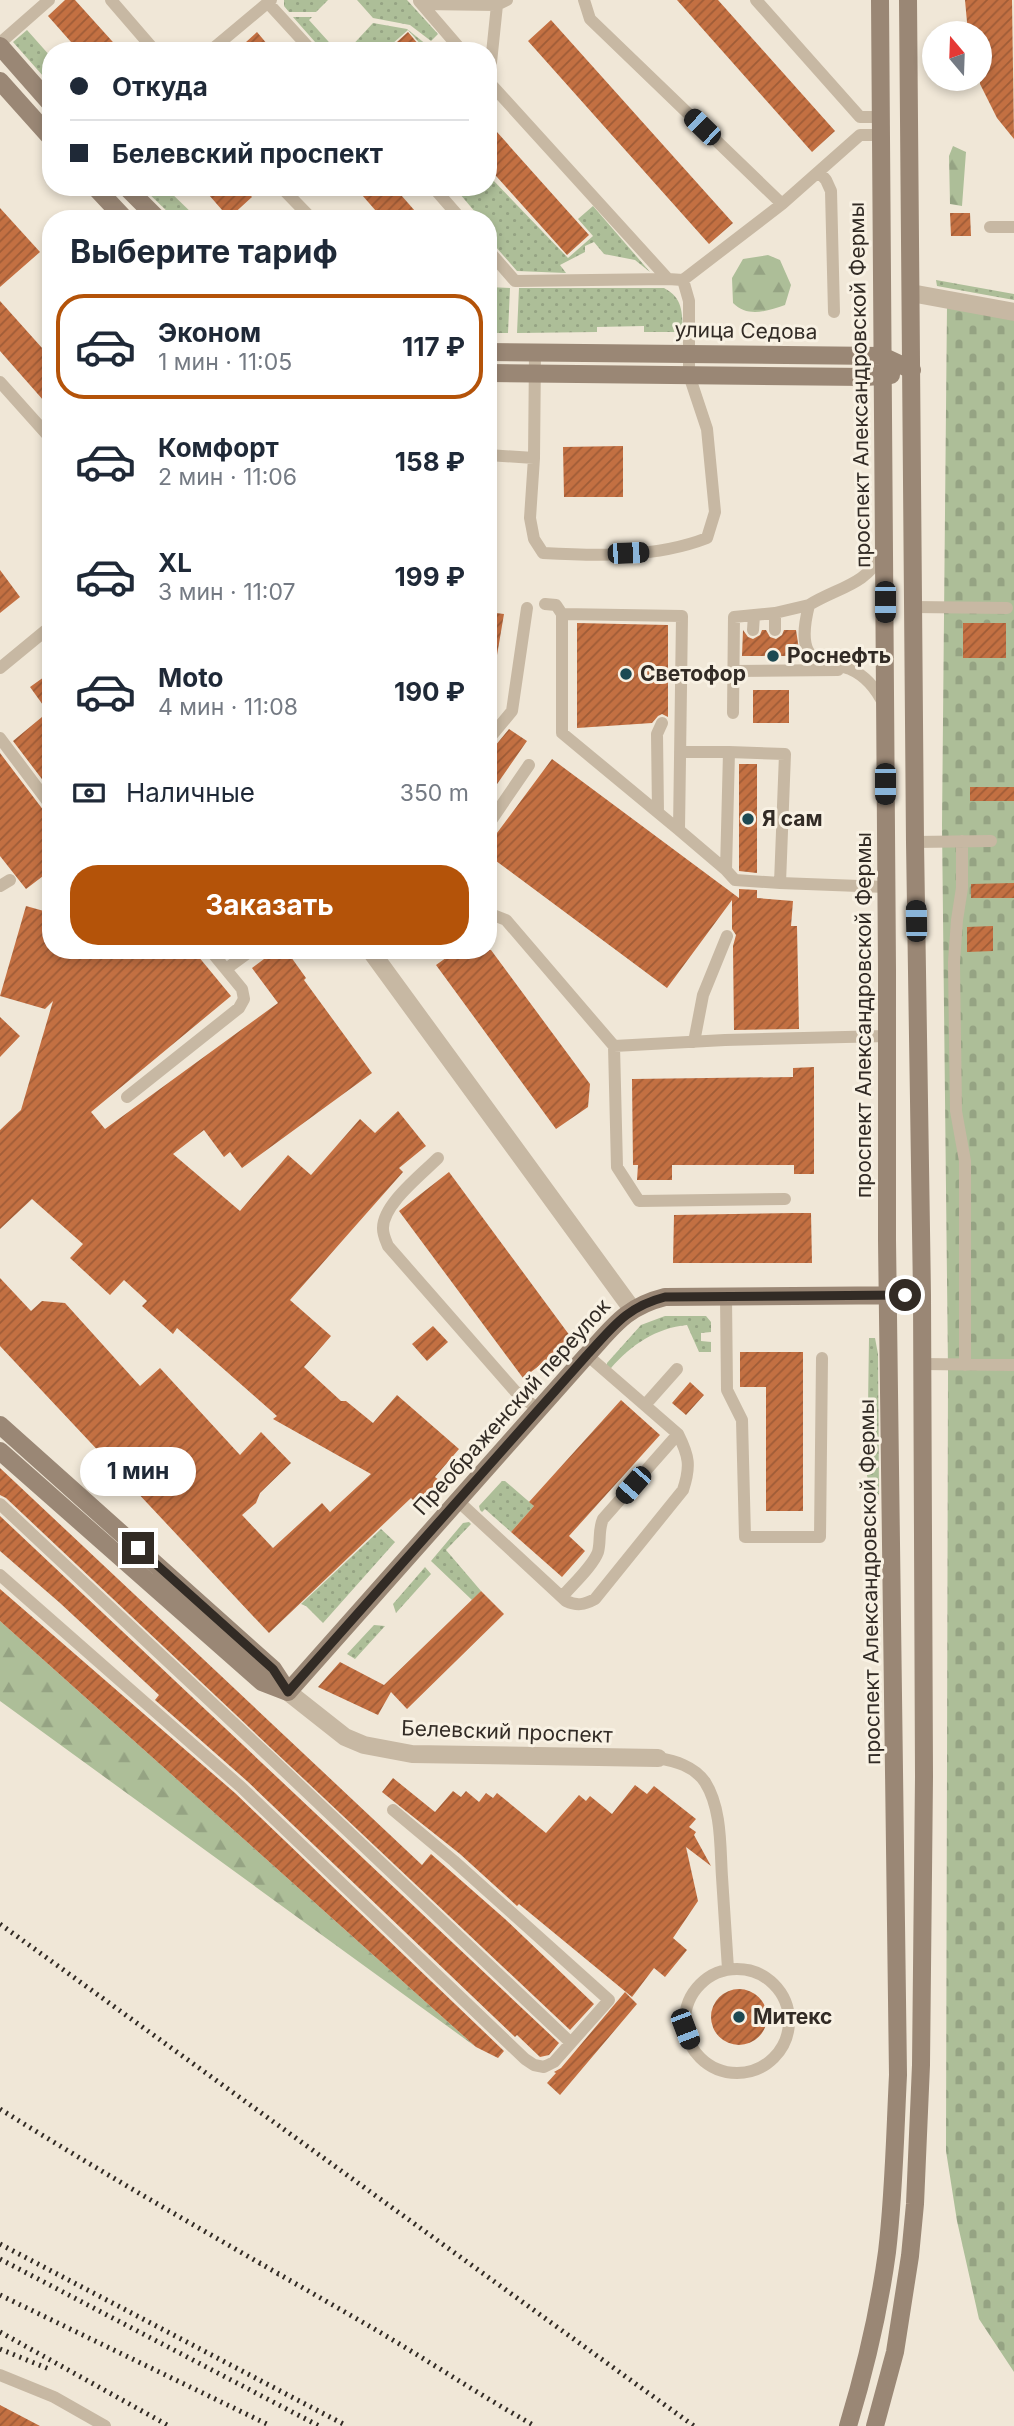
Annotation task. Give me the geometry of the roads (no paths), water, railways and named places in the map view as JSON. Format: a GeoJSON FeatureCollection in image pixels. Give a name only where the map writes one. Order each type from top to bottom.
{"type":"FeatureCollection","features":[{"type":"Feature","properties":{"kind":"main road","name":"проспект Александровской Фермы"},"geometry":{"type":"LineString","coordinates":[[848,2426],[880,2299],[890,2217],[898,2075],[888,1295],[880,0]]}},
{"type":"Feature","properties":{"kind":"main road"},"geometry":{"type":"LineString","coordinates":[[875,2426],[895,2352],[910,2256],[920,2116],[923,1777],[922,1295],[915,842],[908,0]]}},
{"type":"Feature","properties":{"kind":"main road"},"geometry":{"type":"LineString","coordinates":[[0,44],[42,93]]}},
{"type":"Feature","properties":{"kind":"main road"},"geometry":{"type":"LineString","coordinates":[[0,81],[42,128]]}},
{"type":"Feature","properties":{"kind":"main road"},"geometry":{"type":"LineString","coordinates":[[103,196],[117,210]]}},
{"type":"Feature","properties":{"kind":"main road"},"geometry":{"type":"LineString","coordinates":[[135,196],[149,210]]}},
{"type":"Feature","properties":{"kind":"main road","name":"улица Седова"},"geometry":{"type":"LineString","coordinates":[[497,352],[882,356],[912,370]]}},
{"type":"Feature","properties":{"kind":"main road"},"geometry":{"type":"LineString","coordinates":[[497,373],[881,377],[912,370]]}},
{"type":"Feature","properties":{"kind":"main road","name":"Преображенский переулок"},"geometry":{"type":"LineString","coordinates":[[288,1692],[587,1355],[632,1309],[665,1297],[922,1295]]}},
{"type":"Feature","properties":{"kind":"main road","name":"Белевский проспект"},"geometry":{"type":"LineString","coordinates":[[0,1425],[273,1669],[288,1692]]}},
{"type":"Feature","properties":{"kind":"main road","name":"Белевский проспект"},"geometry":{"type":"LineString","coordinates":[[0,1451],[262,1682],[288,1692]]}},
{"type":"Feature","properties":{"kind":"street"},"geometry":{"type":"LineString","coordinates":[[911,293],[1014,313]]}},
{"type":"Feature","properties":{"kind":"street"},"geometry":{"type":"LineString","coordinates":[[377,959],[632,1309]]}},
{"type":"Feature","properties":{"kind":"street","name":"Белевский проспект"},"geometry":{"type":"LineString","coordinates":[[288,1692],[345,1737],[386,1751],[412,1754],[658,1758]]}},
{"type":"Feature","properties":{"kind":"lane"},"geometry":{"type":"LineString","coordinates":[[0,44],[49,0]]}},
{"type":"Feature","properties":{"kind":"lane"},"geometry":{"type":"LineString","coordinates":[[111,0],[147,42]]}},
{"type":"Feature","properties":{"kind":"lane"},"geometry":{"type":"LineString","coordinates":[[584,0],[590,19],[782,204]]}},
{"type":"Feature","properties":{"kind":"lane"},"geometry":{"type":"LineString","coordinates":[[755,0],[860,117],[880,126]]}},
{"type":"Feature","properties":{"kind":"lane"},"geometry":{"type":"LineString","coordinates":[[221,42],[269,1],[304,42]]}},
{"type":"Feature","properties":{"kind":"lane"},"geometry":{"type":"LineString","coordinates":[[420,2],[502,3],[496,42]]}},
{"type":"Feature","properties":{"kind":"lane"},"geometry":{"type":"LineString","coordinates":[[420,2],[454,42]]}},
{"type":"Feature","properties":{"kind":"lane"},"geometry":{"type":"LineString","coordinates":[[497,90],[668,279]]}},
{"type":"Feature","properties":{"kind":"lane"},"geometry":{"type":"LineString","coordinates":[[497,260],[515,281],[683,280],[782,204],[860,135],[880,126]]}},
{"type":"Feature","properties":{"kind":"lane"},"geometry":{"type":"LineString","coordinates":[[819,172],[831,191],[834,312]]}},
{"type":"Feature","properties":{"kind":"lane"},"geometry":{"type":"LineString","coordinates":[[290,196],[303,210]]}},
{"type":"Feature","properties":{"kind":"lane"},"geometry":{"type":"LineString","coordinates":[[441,196],[453,210]]}},
{"type":"Feature","properties":{"kind":"lane"},"geometry":{"type":"LineString","coordinates":[[990,227],[1014,227]]}},
{"type":"Feature","properties":{"kind":"lane"},"geometry":{"type":"LineString","coordinates":[[535,353],[534,458],[530,518],[534,539],[543,553],[576,555],[654,552],[689,545],[707,538],[715,512],[707,429],[690,375],[689,301],[683,280]]}},
{"type":"Feature","properties":{"kind":"lane"},"geometry":{"type":"LineString","coordinates":[[0,382],[42,429]]}},
{"type":"Feature","properties":{"kind":"lane"},"geometry":{"type":"LineString","coordinates":[[497,456],[534,458]]}},
{"type":"Feature","properties":{"kind":"lane"},"geometry":{"type":"LineString","coordinates":[[733,713],[734,617],[775,613],[809,605],[865,576],[884,549]]}},
{"type":"Feature","properties":{"kind":"lane"},"geometry":{"type":"LineString","coordinates":[[545,604],[556,606],[562,614],[562,733],[735,880],[886,887]]}},
{"type":"Feature","properties":{"kind":"lane"},"geometry":{"type":"LineString","coordinates":[[809,605],[805,637],[808,651],[815,659],[852,670],[867,680],[878,692],[885,706]]}},
{"type":"Feature","properties":{"kind":"lane"},"geometry":{"type":"LineString","coordinates":[[913,607],[1007,608]]}},
{"type":"Feature","properties":{"kind":"lane"},"geometry":{"type":"LineString","coordinates":[[497,729],[512,711],[527,608]]}},
{"type":"Feature","properties":{"kind":"lane"},"geometry":{"type":"LineString","coordinates":[[775,613],[775,630]]}},
{"type":"Feature","properties":{"kind":"lane"},"geometry":{"type":"LineString","coordinates":[[562,614],[682,616],[679,830]]}},
{"type":"Feature","properties":{"kind":"lane"},"geometry":{"type":"LineString","coordinates":[[753,630],[754,615]]}},
{"type":"Feature","properties":{"kind":"lane"},"geometry":{"type":"LineString","coordinates":[[0,668],[42,633]]}},
{"type":"Feature","properties":{"kind":"lane"},"geometry":{"type":"LineString","coordinates":[[752,671],[753,656]]}},
{"type":"Feature","properties":{"kind":"lane"},"geometry":{"type":"LineString","coordinates":[[775,656],[775,671]]}},
{"type":"Feature","properties":{"kind":"lane"},"geometry":{"type":"LineString","coordinates":[[734,671],[852,670]]}},
{"type":"Feature","properties":{"kind":"lane"},"geometry":{"type":"LineString","coordinates":[[657,812],[658,727]]}},
{"type":"Feature","properties":{"kind":"lane"},"geometry":{"type":"LineString","coordinates":[[0,738],[42,794]]}},
{"type":"Feature","properties":{"kind":"lane"},"geometry":{"type":"LineString","coordinates":[[680,752],[785,754],[780,883]]}},
{"type":"Feature","properties":{"kind":"lane"},"geometry":{"type":"LineString","coordinates":[[726,870],[729,752]]}},
{"type":"Feature","properties":{"kind":"lane"},"geometry":{"type":"LineString","coordinates":[[497,812],[529,765]]}},
{"type":"Feature","properties":{"kind":"lane"},"geometry":{"type":"LineString","coordinates":[[962,841],[962,888],[954,962],[956,1111],[965,1161],[965,1365]]}},
{"type":"Feature","properties":{"kind":"lane"},"geometry":{"type":"LineString","coordinates":[[915,842],[992,841]]}},
{"type":"Feature","properties":{"kind":"lane"},"geometry":{"type":"LineString","coordinates":[[497,916],[506,919],[614,1046],[617,1167],[639,1201],[785,1199]]}},
{"type":"Feature","properties":{"kind":"lane"},"geometry":{"type":"LineString","coordinates":[[694,1042],[703,995],[727,936]]}},
{"type":"Feature","properties":{"kind":"lane"},"geometry":{"type":"LineString","coordinates":[[127,1097],[239,1008],[244,999],[242,989],[217,959]]}},
{"type":"Feature","properties":{"kind":"lane"},"geometry":{"type":"LineString","coordinates":[[226,970],[240,959]]}},
{"type":"Feature","properties":{"kind":"lane"},"geometry":{"type":"LineString","coordinates":[[614,1046],[887,1036]]}},
{"type":"Feature","properties":{"kind":"lane"},"geometry":{"type":"LineString","coordinates":[[438,1158],[391,1205],[385,1216],[383,1230],[388,1246],[515,1391],[538,1410]]}},
{"type":"Feature","properties":{"kind":"lane"},"geometry":{"type":"LineString","coordinates":[[726,1297],[727,1390],[742,1420],[745,1536],[820,1537],[822,1358]]}},
{"type":"Feature","properties":{"kind":"lane"},"geometry":{"type":"LineString","coordinates":[[458,1502],[562,1597],[575,1605],[586,1604],[595,1599],[683,1490],[689,1472],[687,1452],[678,1434],[587,1355]]}},
{"type":"Feature","properties":{"kind":"lane"},"geometry":{"type":"LineString","coordinates":[[922,1364],[1014,1365]]}},
{"type":"Feature","properties":{"kind":"lane"},"geometry":{"type":"LineString","coordinates":[[645,1405],[677,1369]]}},
{"type":"Feature","properties":{"kind":"lane"},"geometry":{"type":"LineString","coordinates":[[562,1597],[595,1559],[599,1549],[599,1528],[603,1519],[678,1434]]}},
{"type":"Feature","properties":{"kind":"lane"},"geometry":{"type":"LineString","coordinates":[[0,1504],[570,2042]]}},
{"type":"Feature","properties":{"kind":"lane"},"geometry":{"type":"LineString","coordinates":[[0,1575],[241,1787],[525,2059],[544,2067],[554,2062],[609,2000],[393,1810]]}},
{"type":"Feature","properties":{"kind":"lane"},"geometry":{"type":"LineString","coordinates":[[658,1758],[678,1762],[691,1769],[704,1780],[713,1799],[719,1832],[728,1969]]}},
{"type":"Feature","properties":{"kind":"lane"},"geometry":{"type":"LineString","coordinates":[[728,1969],[749,1970],[767,1979],[781,1994],[788,2012],[787,2033],[779,2052],[764,2065],[745,2072],[724,2072],[706,2063],[692,2048],[685,2029],[686,2009],[694,1990],[709,1976],[728,1969]]}},
{"type":"Feature","properties":{"kind":"lane"},"geometry":{"type":"LineString","coordinates":[[0,2375],[54,2397],[105,2426]]}},
{"type":"Feature","properties":{"kind":"railway"},"geometry":{"type":"LineString","coordinates":[[0,1924],[694,2426]]}},
{"type":"Feature","properties":{"kind":"railway"},"geometry":{"type":"LineString","coordinates":[[0,2109],[535,2426]]}},
{"type":"Feature","properties":{"kind":"railway"},"geometry":{"type":"LineString","coordinates":[[0,2244],[347,2426]]}},
{"type":"Feature","properties":{"kind":"railway"},"geometry":{"type":"LineString","coordinates":[[0,2259],[319,2426]]}},
{"type":"Feature","properties":{"kind":"railway"},"geometry":{"type":"LineString","coordinates":[[0,2295],[271,2426]]}},
{"type":"Feature","properties":{"kind":"railway"},"geometry":{"type":"LineString","coordinates":[[0,2332],[169,2426]]}},
{"type":"Feature","properties":{"kind":"railway"},"geometry":{"type":"LineString","coordinates":[[0,2349],[49,2369]]}},
{"type":"Feature","properties":{"kind":"place","name":"Роснефть"},"geometry":{"type":"Point","coordinates":[773,656]}},
{"type":"Feature","properties":{"kind":"place","name":"Светофор"},"geometry":{"type":"Point","coordinates":[626,674]}},
{"type":"Feature","properties":{"kind":"place","name":"Я сам"},"geometry":{"type":"Point","coordinates":[748,819]}},
{"type":"Feature","properties":{"kind":"place","name":"Митекс"},"geometry":{"type":"Point","coordinates":[739,2017]}}]}
